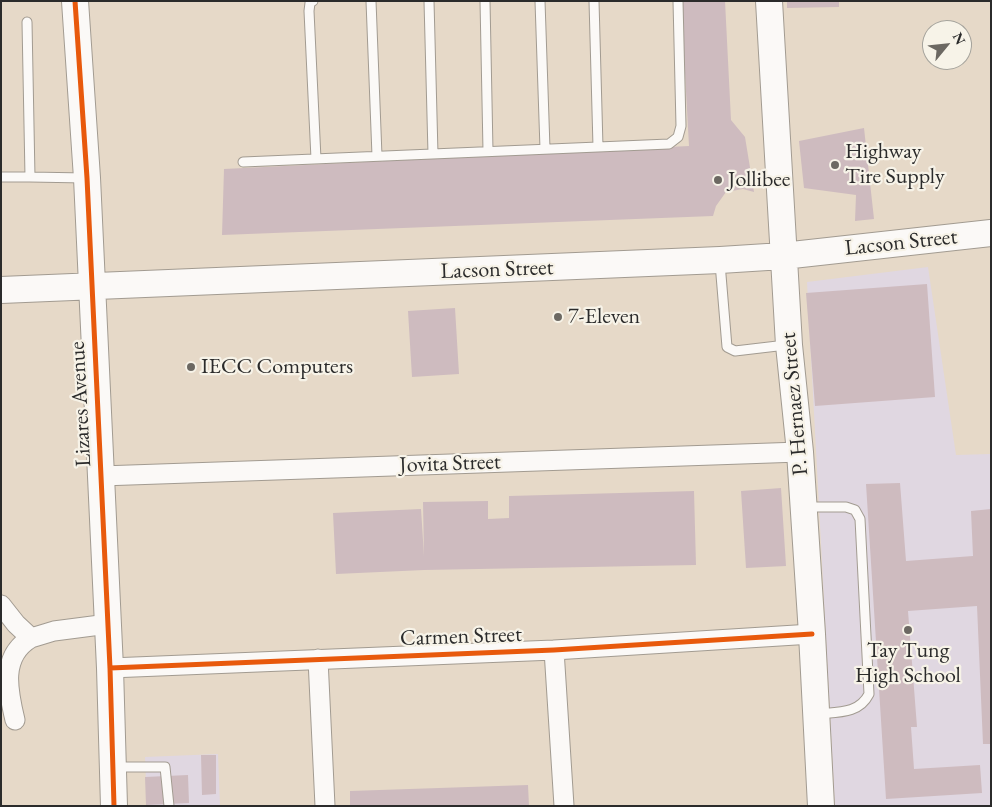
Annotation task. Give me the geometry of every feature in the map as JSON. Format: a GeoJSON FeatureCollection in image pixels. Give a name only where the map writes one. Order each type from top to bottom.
{"type":"FeatureCollection","features":[{"type":"Feature","properties":{"kind":"main road","name":"Lizares Avenue"},"geometry":{"type":"LineString","coordinates":[[75,1],[87,178],[110,668],[114,806]]}},
{"type":"Feature","properties":{"kind":"main road","name":"P. Hernaez Street"},"geometry":{"type":"LineString","coordinates":[[769,1],[783,256],[789,345],[800,452],[821,806]]}},
{"type":"Feature","properties":{"kind":"main road","name":"Lacson Street"},"geometry":{"type":"LineString","coordinates":[[1,290],[720,260],[783,256],[991,233]]}},
{"type":"Feature","properties":{"kind":"street","name":"Jovita Street"},"geometry":{"type":"LineString","coordinates":[[100,476],[800,452]]}},
{"type":"Feature","properties":{"kind":"street"},"geometry":{"type":"LineString","coordinates":[[1,605],[16,624],[31,638]]}},
{"type":"Feature","properties":{"kind":"street"},"geometry":{"type":"LineString","coordinates":[[15,720],[9,693],[8,674],[16,652],[31,638],[54,631],[108,624]]}},
{"type":"Feature","properties":{"kind":"street","name":"Carmen Street"},"geometry":{"type":"LineString","coordinates":[[110,668],[554,650],[812,634]]}},
{"type":"Feature","properties":{"kind":"street"},"geometry":{"type":"LineString","coordinates":[[554,650],[564,806]]}},
{"type":"Feature","properties":{"kind":"street"},"geometry":{"type":"LineString","coordinates":[[318,659],[326,806]]}},
{"type":"Feature","properties":{"kind":"lane"},"geometry":{"type":"LineString","coordinates":[[313,1],[310,2],[309,11],[316,159]]}},
{"type":"Feature","properties":{"kind":"lane"},"geometry":{"type":"LineString","coordinates":[[371,1],[377,156]]}},
{"type":"Feature","properties":{"kind":"lane"},"geometry":{"type":"LineString","coordinates":[[428,1],[433,154]]}},
{"type":"Feature","properties":{"kind":"lane"},"geometry":{"type":"LineString","coordinates":[[485,1],[488,152]]}},
{"type":"Feature","properties":{"kind":"lane"},"geometry":{"type":"LineString","coordinates":[[540,1],[545,149]]}},
{"type":"Feature","properties":{"kind":"lane"},"geometry":{"type":"LineString","coordinates":[[594,1],[598,147]]}},
{"type":"Feature","properties":{"kind":"lane"},"geometry":{"type":"LineString","coordinates":[[243,162],[669,144],[678,137],[681,126],[678,1]]}},
{"type":"Feature","properties":{"kind":"lane"},"geometry":{"type":"LineString","coordinates":[[27,22],[30,177]]}},
{"type":"Feature","properties":{"kind":"lane"},"geometry":{"type":"LineString","coordinates":[[1,177],[87,178]]}},
{"type":"Feature","properties":{"kind":"lane"},"geometry":{"type":"LineString","coordinates":[[720,260],[727,347],[735,351],[789,345]]}},
{"type":"Feature","properties":{"kind":"lane"},"geometry":{"type":"LineString","coordinates":[[803,507],[846,507],[855,510],[860,519],[869,694],[864,704],[855,710],[815,714]]}},
{"type":"Feature","properties":{"kind":"lane"},"geometry":{"type":"LineString","coordinates":[[112,767],[165,767],[169,806]]}},
{"type":"Feature","properties":{"kind":"shaded area","name":"Tay Tung High School"},"geometry":{"type":"Polygon","coordinates":[[[928,267],[956,455],[991,454],[991,806],[835,806],[807,282],[928,267]]]}},
{"type":"Feature","properties":{"kind":"shaded area"},"geometry":{"type":"Polygon","coordinates":[[[218,754],[220,806],[147,806],[145,757],[218,754]]]}},
{"type":"Feature","properties":{"kind":"building"},"geometry":{"type":"Polygon","coordinates":[[[681,1],[725,1],[731,120],[745,137],[754,192],[743,189],[726,192],[716,206],[713,216],[222,235],[224,169],[689,146],[681,1]]]}},
{"type":"Feature","properties":{"kind":"building"},"geometry":{"type":"Polygon","coordinates":[[[787,1],[839,1],[839,7],[787,8],[787,1]]]}},
{"type":"Feature","properties":{"kind":"building","name":"Highway Tire Supply"},"geometry":{"type":"Polygon","coordinates":[[[864,128],[874,219],[855,221],[856,195],[804,188],[799,141],[864,128]]]}},
{"type":"Feature","properties":{"kind":"building"},"geometry":{"type":"Polygon","coordinates":[[[927,284],[935,397],[815,406],[806,293],[927,284]]]}},
{"type":"Feature","properties":{"kind":"building"},"geometry":{"type":"Polygon","coordinates":[[[455,308],[459,374],[412,377],[408,311],[455,308]]]}},
{"type":"Feature","properties":{"kind":"building"},"geometry":{"type":"Polygon","coordinates":[[[900,483],[906,561],[973,556],[971,511],[991,509],[991,744],[983,744],[977,606],[908,611],[917,727],[911,727],[914,769],[980,765],[982,793],[886,799],[866,484],[900,483]]]}},
{"type":"Feature","properties":{"kind":"building"},"geometry":{"type":"Polygon","coordinates":[[[781,488],[786,566],[746,568],[741,491],[781,488]]]}},
{"type":"Feature","properties":{"kind":"building"},"geometry":{"type":"Polygon","coordinates":[[[694,491],[696,565],[424,570],[336,574],[333,513],[421,509],[424,556],[423,502],[488,501],[488,519],[509,518],[509,496],[694,491]]]}},
{"type":"Feature","properties":{"kind":"building"},"geometry":{"type":"Polygon","coordinates":[[[201,755],[216,755],[216,794],[202,795],[201,755]]]}},
{"type":"Feature","properties":{"kind":"building"},"geometry":{"type":"Polygon","coordinates":[[[188,775],[189,803],[146,805],[145,777],[188,775]]]}},
{"type":"Feature","properties":{"kind":"building"},"geometry":{"type":"Polygon","coordinates":[[[528,785],[529,806],[350,806],[350,791],[528,785]]]}},
{"type":"Feature","properties":{"kind":"cycle path"},"geometry":{"type":"LineString","coordinates":[[75,1],[87,178],[110,668],[114,806]]}},
{"type":"Feature","properties":{"kind":"cycle path"},"geometry":{"type":"LineString","coordinates":[[110,668],[554,650],[812,634]]}},
{"type":"Feature","properties":{"kind":"place","name":"Highway Tire Supply"},"geometry":{"type":"Point","coordinates":[835,165]}},
{"type":"Feature","properties":{"kind":"place","name":"Jollibee"},"geometry":{"type":"Point","coordinates":[718,180]}},
{"type":"Feature","properties":{"kind":"place","name":"7-Eleven"},"geometry":{"type":"Point","coordinates":[558,317]}},
{"type":"Feature","properties":{"kind":"place","name":"IECC Computers"},"geometry":{"type":"Point","coordinates":[191,367]}},
{"type":"Feature","properties":{"kind":"place","name":"Tay Tung High School"},"geometry":{"type":"Point","coordinates":[908,630]}}]}
